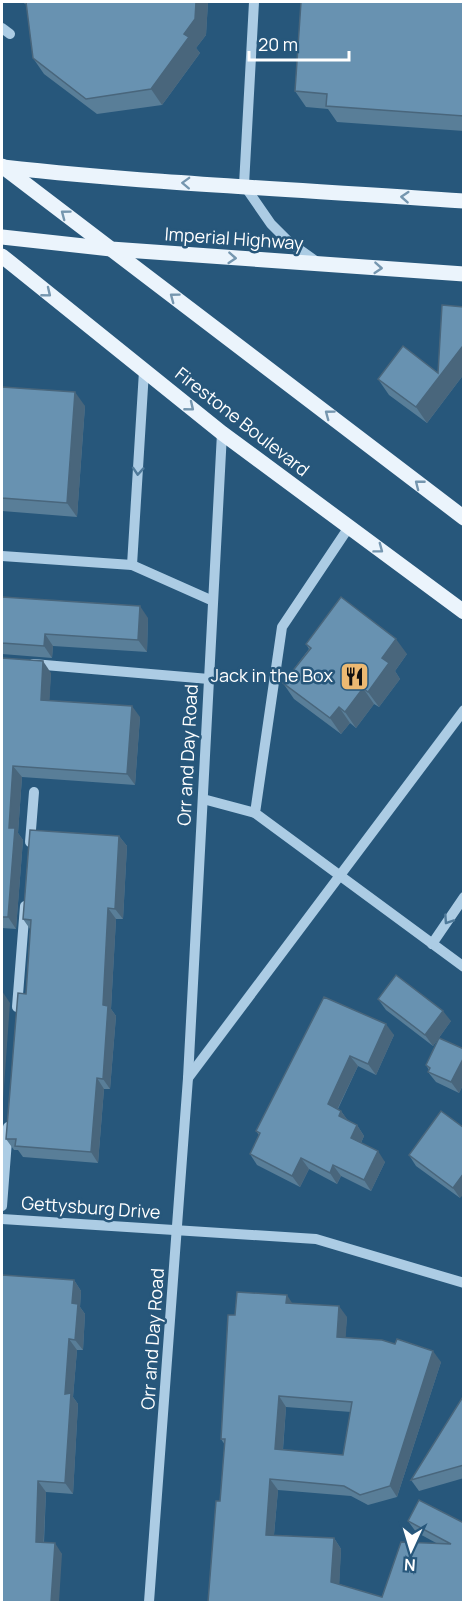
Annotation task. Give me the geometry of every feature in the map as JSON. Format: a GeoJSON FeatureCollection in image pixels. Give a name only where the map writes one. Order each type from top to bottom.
{"type":"FeatureCollection","features":[{"type":"Feature","properties":{"kind":"main road"},"geometry":{"type":"LineString","coordinates":[[2,167],[111,180],[244,185],[464,201]]}},
{"type":"Feature","properties":{"kind":"main road"},"geometry":{"type":"LineString","coordinates":[[2,167],[464,518]]}},
{"type":"Feature","properties":{"kind":"main road","name":"Imperial Highway"},"geometry":{"type":"LineString","coordinates":[[2,237],[111,249],[464,274]]}},
{"type":"Feature","properties":{"kind":"main road","name":"Firestone Boulevard"},"geometry":{"type":"LineString","coordinates":[[2,256],[222,433],[464,612]]}},
{"type":"Feature","properties":{"kind":"street"},"geometry":{"type":"LineString","coordinates":[[254,2],[244,185],[271,224],[289,242],[320,264]]}},
{"type":"Feature","properties":{"kind":"street"},"geometry":{"type":"LineString","coordinates":[[132,565],[144,371]]}},
{"type":"Feature","properties":{"kind":"street","name":"Orr and Day Road"},"geometry":{"type":"LineString","coordinates":[[149,1602],[188,1078],[222,433]]}},
{"type":"Feature","properties":{"kind":"street"},"geometry":{"type":"LineString","coordinates":[[255,813],[282,627],[349,527]]}},
{"type":"Feature","properties":{"kind":"street"},"geometry":{"type":"LineString","coordinates":[[2,556],[132,565],[213,601]]}},
{"type":"Feature","properties":{"kind":"street"},"geometry":{"type":"LineString","coordinates":[[25,663],[209,679]]}},
{"type":"Feature","properties":{"kind":"street"},"geometry":{"type":"LineString","coordinates":[[188,1078],[464,710]]}},
{"type":"Feature","properties":{"kind":"street"},"geometry":{"type":"LineString","coordinates":[[29,850],[34,792]]}},
{"type":"Feature","properties":{"kind":"street"},"geometry":{"type":"LineString","coordinates":[[202,798],[255,813],[464,967]]}},
{"type":"Feature","properties":{"kind":"street"},"geometry":{"type":"LineString","coordinates":[[17,1014],[26,897]]}},
{"type":"Feature","properties":{"kind":"street"},"geometry":{"type":"LineString","coordinates":[[432,944],[464,897]]}},
{"type":"Feature","properties":{"kind":"street"},"geometry":{"type":"LineString","coordinates":[[2,1206],[8,1119]]}},
{"type":"Feature","properties":{"kind":"street","name":"Gettysburg Drive"},"geometry":{"type":"LineString","coordinates":[[2,1219],[316,1239],[464,1283]]}},
{"type":"Feature","properties":{"kind":"building"},"geometry":{"type":"Polygon","coordinates":[[[26,2],[196,2],[195,19],[184,34],[189,37],[151,89],[86,99],[33,58],[26,2]]]}},
{"type":"Feature","properties":{"kind":"building"},"geometry":{"type":"Polygon","coordinates":[[[301,2],[464,2],[464,116],[326,106],[327,94],[295,91],[301,2]]]}},
{"type":"Feature","properties":{"kind":"building"},"geometry":{"type":"Polygon","coordinates":[[[442,305],[464,307],[464,347],[416,407],[378,379],[403,346],[438,373],[442,305]]]}},
{"type":"Feature","properties":{"kind":"building"},"geometry":{"type":"Polygon","coordinates":[[[2,387],[75,392],[67,503],[2,498],[2,387]]]}},
{"type":"Feature","properties":{"kind":"building"},"geometry":{"type":"Polygon","coordinates":[[[2,597],[140,606],[138,640],[45,634],[44,646],[2,643],[2,597]]]}},
{"type":"Feature","properties":{"kind":"building"},"geometry":{"type":"Polygon","coordinates":[[[341,597],[396,639],[382,658],[389,663],[368,692],[363,688],[345,712],[339,707],[330,718],[283,683],[311,648],[306,644],[341,597]]]}},
{"type":"Feature","properties":{"kind":"building"},"geometry":{"type":"Polygon","coordinates":[[[2,658],[43,661],[41,700],[132,706],[127,774],[13,766],[9,828],[15,828],[8,917],[2,917],[2,658]]]}},
{"type":"Feature","properties":{"kind":"building"},"geometry":{"type":"Polygon","coordinates":[[[30,830],[119,836],[115,909],[108,908],[103,1005],[108,1006],[103,1079],[97,1078],[91,1152],[15,1146],[16,1139],[6,1139],[18,993],[26,994],[31,920],[23,919],[30,830]]]}},
{"type":"Feature","properties":{"kind":"building"},"geometry":{"type":"Polygon","coordinates":[[[396,975],[443,1011],[425,1035],[378,999],[396,975]]]}},
{"type":"Feature","properties":{"kind":"building"},"geometry":{"type":"Polygon","coordinates":[[[324,997],[386,1024],[368,1064],[350,1056],[328,1104],[341,1111],[339,1116],[357,1125],[351,1138],[378,1151],[364,1180],[333,1165],[330,1173],[301,1158],[292,1176],[250,1154],[260,1133],[256,1131],[324,997]]]}},
{"type":"Feature","properties":{"kind":"building"},"geometry":{"type":"Polygon","coordinates":[[[439,1038],[464,1049],[464,1057],[451,1082],[428,1072],[430,1068],[426,1065],[439,1038]]]}},
{"type":"Feature","properties":{"kind":"building"},"geometry":{"type":"Polygon","coordinates":[[[441,1111],[464,1128],[464,1173],[453,1188],[409,1155],[441,1111]]]}},
{"type":"Feature","properties":{"kind":"building"},"geometry":{"type":"Polygon","coordinates":[[[2,1275],[74,1280],[72,1303],[78,1304],[75,1340],[69,1339],[65,1394],[71,1393],[65,1483],[38,1481],[36,1542],[55,1543],[51,1602],[2,1602],[2,1275]]]}},
{"type":"Feature","properties":{"kind":"building"},"geometry":{"type":"Polygon","coordinates":[[[237,1292],[287,1295],[286,1303],[339,1306],[337,1337],[382,1340],[395,1344],[397,1339],[433,1351],[390,1486],[360,1495],[344,1486],[270,1479],[266,1535],[334,1538],[331,1582],[382,1597],[401,1542],[451,1544],[408,1521],[419,1500],[464,1523],[464,1602],[208,1602],[216,1501],[220,1501],[225,1439],[221,1439],[228,1315],[235,1315],[237,1292]],[[279,1396],[275,1449],[343,1455],[352,1402],[279,1396]]]}},
{"type":"Feature","properties":{"kind":"building"},"geometry":{"type":"Polygon","coordinates":[[[464,1395],[464,1465],[411,1480],[464,1395]]]}},
{"type":"Feature","properties":{"kind":"place","name":"Jack in the Box"},"geometry":{"type":"Point","coordinates":[354,676]}}]}
